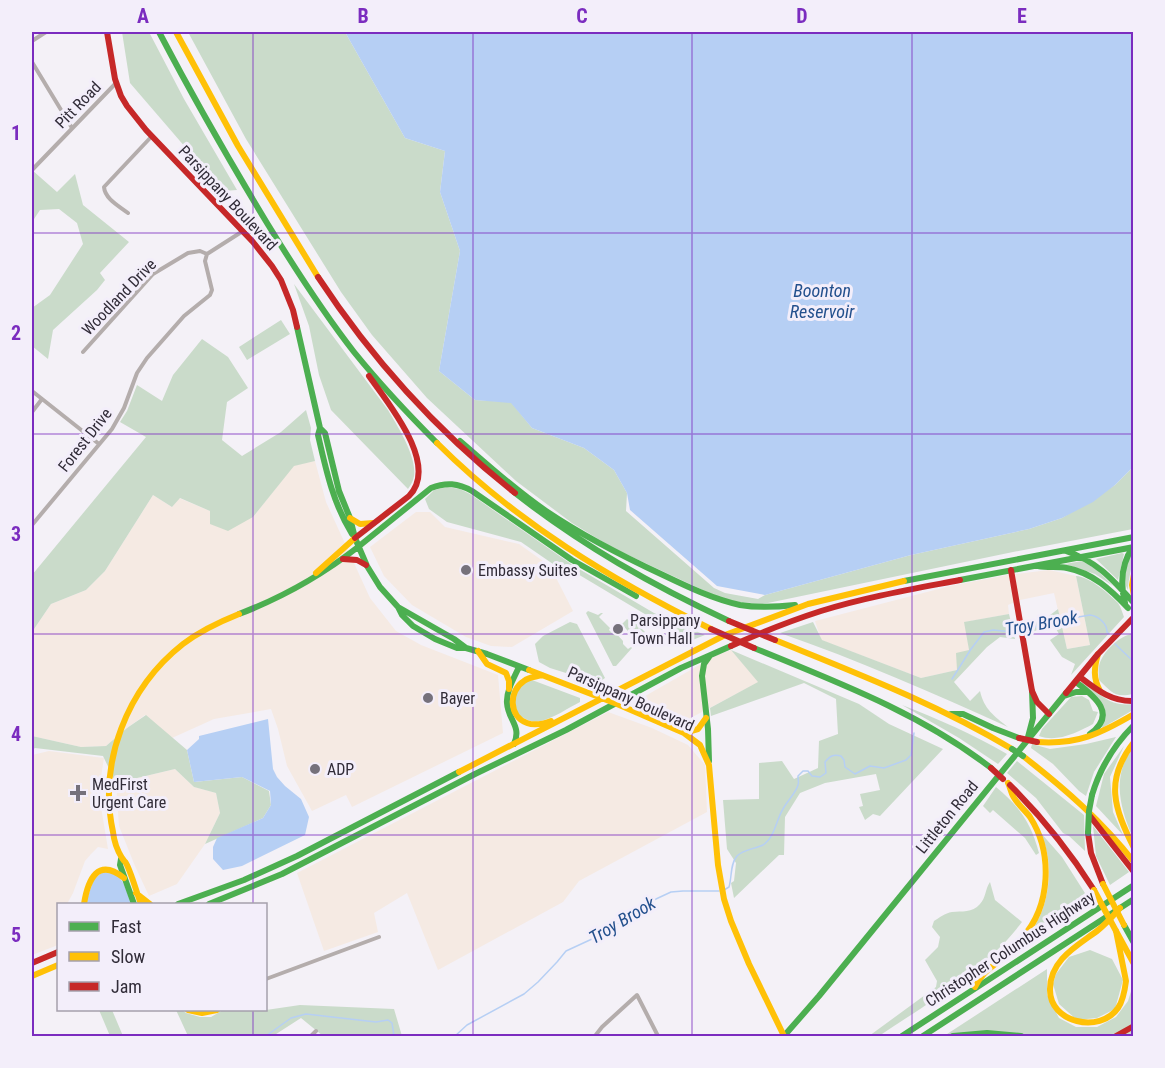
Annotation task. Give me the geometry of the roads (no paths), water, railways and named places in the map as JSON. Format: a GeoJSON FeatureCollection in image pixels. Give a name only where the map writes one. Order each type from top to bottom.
{"type":"FeatureCollection","features":[{"type":"Feature","properties":{"kind":"main road","name":"Parsippany Boulevard"},"geometry":{"type":"LineString","coordinates":[[107,32],[116,84],[127,106],[152,136],[243,231],[272,266],[290,298],[320,428],[318,435],[331,490],[342,519],[355,538]]}},
{"type":"Feature","properties":{"kind":"main road"},"geometry":{"type":"LineString","coordinates":[[159,32],[261,214],[308,288],[401,423],[413,446],[418,463],[419,478],[414,491],[355,538],[309,579]]}},
{"type":"Feature","properties":{"kind":"main road"},"geometry":{"type":"LineString","coordinates":[[176,32],[248,164],[343,313],[379,361],[433,421],[492,475],[572,536],[605,558],[657,587],[729,621],[917,698],[951,714],[1012,749],[1084,806],[1117,840],[1134,862]]}},
{"type":"Feature","properties":{"kind":"main road"},"geometry":{"type":"LineString","coordinates":[[343,338],[423,430],[514,512],[564,548],[616,580],[711,629]]}},
{"type":"Feature","properties":{"kind":"main road"},"geometry":{"type":"LineString","coordinates":[[433,421],[513,486],[571,527],[615,553],[705,595],[742,606],[766,608],[828,599]]}},
{"type":"Feature","properties":{"kind":"main road","name":"Parsippany Boulevard"},"geometry":{"type":"LineString","coordinates":[[320,428],[325,433],[339,491],[350,518],[358,548],[380,586],[398,607],[457,640],[466,648],[617,704],[684,733],[700,745],[710,765],[717,865],[723,895],[749,964],[784,1036]]}},
{"type":"Feature","properties":{"kind":"main road"},"geometry":{"type":"LineString","coordinates":[[134,903],[120,865],[121,859],[115,843],[109,804],[111,763],[120,729],[141,688],[167,657],[194,636],[278,598],[343,560],[431,488],[444,484],[458,485],[472,491],[569,558],[620,588],[754,648],[868,695],[956,742],[1006,781],[1048,825],[1074,858],[1094,890],[1134,964]]}},
{"type":"Feature","properties":{"kind":"main road"},"geometry":{"type":"LineString","coordinates":[[350,518],[360,525],[376,522]]}},
{"type":"Feature","properties":{"kind":"main road"},"geometry":{"type":"LineString","coordinates":[[181,903],[280,865],[645,675],[734,631],[782,612],[907,580],[1134,537]]}},
{"type":"Feature","properties":{"kind":"main road"},"geometry":{"type":"LineString","coordinates":[[211,903],[282,874],[480,771],[617,704],[681,668],[771,629],[850,603],[917,587],[1134,547]]}},
{"type":"Feature","properties":{"kind":"main road"},"geometry":{"type":"LineString","coordinates":[[1122,591],[1124,565],[1128,553],[1134,547]]}},
{"type":"Feature","properties":{"kind":"main road"},"geometry":{"type":"LineString","coordinates":[[1066,551],[1082,556],[1102,569],[1122,591],[1134,616]]}},
{"type":"Feature","properties":{"kind":"main road"},"geometry":{"type":"LineString","coordinates":[[343,560],[357,560],[367,566]]}},
{"type":"Feature","properties":{"kind":"main road"},"geometry":{"type":"LineString","coordinates":[[1031,566],[1065,568],[1088,575],[1107,586],[1131,606]]}},
{"type":"Feature","properties":{"kind":"main road"},"geometry":{"type":"LineString","coordinates":[[1011,570],[1032,692],[1033,718],[1026,742]]}},
{"type":"Feature","properties":{"kind":"main road"},"geometry":{"type":"LineString","coordinates":[[1134,574],[1132,585],[1134,596]]}},
{"type":"Feature","properties":{"kind":"main road","name":"Littleton Road"},"geometry":{"type":"LineString","coordinates":[[784,1036],[1098,654],[1134,616]]}},
{"type":"Feature","properties":{"kind":"main road"},"geometry":{"type":"LineString","coordinates":[[1122,630],[1134,628]]}},
{"type":"Feature","properties":{"kind":"main road"},"geometry":{"type":"LineString","coordinates":[[478,651],[487,664],[507,674],[508,710],[518,732],[514,744]]}},
{"type":"Feature","properties":{"kind":"main road"},"geometry":{"type":"LineString","coordinates":[[710,765],[709,726],[706,718],[702,676],[705,661],[714,653]]}},
{"type":"Feature","properties":{"kind":"main road"},"geometry":{"type":"LineString","coordinates":[[1098,654],[1093,675],[1101,692]]}},
{"type":"Feature","properties":{"kind":"main road"},"geometry":{"type":"LineString","coordinates":[[508,696],[519,667]]}},
{"type":"Feature","properties":{"kind":"main road"},"geometry":{"type":"LineString","coordinates":[[681,668],[696,668],[702,676]]}},
{"type":"Feature","properties":{"kind":"main road"},"geometry":{"type":"LineString","coordinates":[[542,675],[520,683],[513,696],[514,711],[522,720],[530,724],[540,724],[566,717]]}},
{"type":"Feature","properties":{"kind":"main road"},"geometry":{"type":"LineString","coordinates":[[1063,743],[1089,735],[1101,723],[1102,708],[1099,702],[1078,680]]}},
{"type":"Feature","properties":{"kind":"main road"},"geometry":{"type":"LineString","coordinates":[[1078,680],[1117,700],[1134,701]]}},
{"type":"Feature","properties":{"kind":"main road"},"geometry":{"type":"LineString","coordinates":[[1032,692],[1049,714]]}},
{"type":"Feature","properties":{"kind":"main road"},"geometry":{"type":"LineString","coordinates":[[1064,696],[1077,692],[1090,693]]}},
{"type":"Feature","properties":{"kind":"main road"},"geometry":{"type":"LineString","coordinates":[[951,714],[963,714],[1019,738],[1037,742],[1063,743],[1098,734],[1134,714]]}},
{"type":"Feature","properties":{"kind":"main road"},"geometry":{"type":"LineString","coordinates":[[684,733],[700,728],[706,718]]}},
{"type":"Feature","properties":{"kind":"main road"},"geometry":{"type":"LineString","coordinates":[[1134,725],[1107,756],[1092,795],[1088,818],[1091,853],[1103,884],[1134,943]]}},
{"type":"Feature","properties":{"kind":"main road"},"geometry":{"type":"LineString","coordinates":[[1134,742],[1119,762],[1115,775],[1115,788],[1118,812],[1134,848]]}},
{"type":"Feature","properties":{"kind":"main road"},"geometry":{"type":"LineString","coordinates":[[974,988],[980,976],[1005,956],[1028,932],[1038,913],[1045,886],[1045,860],[1040,837],[1030,817],[1013,796],[1006,781]]}},
{"type":"Feature","properties":{"kind":"main road"},"geometry":{"type":"LineString","coordinates":[[1084,806],[1134,872]]}},
{"type":"Feature","properties":{"kind":"main road"},"geometry":{"type":"LineString","coordinates":[[121,859],[126,863],[140,903]]}},
{"type":"Feature","properties":{"kind":"main road"},"geometry":{"type":"LineString","coordinates":[[84,903],[87,886],[93,875],[100,870],[116,870],[124,878]]}},
{"type":"Feature","properties":{"kind":"main road","name":"Christopher Columbus Highway"},"geometry":{"type":"LineString","coordinates":[[902,1036],[1133,886]]}},
{"type":"Feature","properties":{"kind":"main road"},"geometry":{"type":"LineString","coordinates":[[136,894],[149,903]]}},
{"type":"Feature","properties":{"kind":"main road","name":"Christopher Columbus Highway"},"geometry":{"type":"LineString","coordinates":[[923,1036],[1134,899]]}},
{"type":"Feature","properties":{"kind":"main road"},"geometry":{"type":"LineString","coordinates":[[1116,931],[1116,941],[1125,970],[1125,990],[1121,1003],[1113,1014],[1101,1021],[1088,1024],[1075,1022],[1064,1015],[1055,1004],[1051,992],[1052,974],[1061,960],[1107,923],[1120,908]]}},
{"type":"Feature","properties":{"kind":"main road"},"geometry":{"type":"LineString","coordinates":[[32,963],[57,952]]}},
{"type":"Feature","properties":{"kind":"main road"},"geometry":{"type":"LineString","coordinates":[[32,976],[57,965]]}},
{"type":"Feature","properties":{"kind":"main road"},"geometry":{"type":"LineString","coordinates":[[191,1011],[199,1014],[214,1011]]}},
{"type":"Feature","properties":{"kind":"main road"},"geometry":{"type":"LineString","coordinates":[[1116,1036],[1134,1026]]}},
{"type":"Feature","properties":{"kind":"main road"},"geometry":{"type":"LineString","coordinates":[[953,1036],[991,1033],[1021,1036]]}},
{"type":"Feature","properties":{"kind":"street"},"geometry":{"type":"LineString","coordinates":[[32,41],[46,32]]}},
{"type":"Feature","properties":{"kind":"street"},"geometry":{"type":"LineString","coordinates":[[32,62],[72,128]]}},
{"type":"Feature","properties":{"kind":"street","name":"Pitt Road"},"geometry":{"type":"LineString","coordinates":[[32,170],[116,84]]}},
{"type":"Feature","properties":{"kind":"street"},"geometry":{"type":"LineString","coordinates":[[128,213],[106,195],[104,187],[152,136]]}},
{"type":"Feature","properties":{"kind":"street"},"geometry":{"type":"LineString","coordinates":[[207,254],[243,231]]}},
{"type":"Feature","properties":{"kind":"street","name":"Woodland Drive"},"geometry":{"type":"LineString","coordinates":[[83,352],[153,274],[188,253],[200,251],[207,254]]}},
{"type":"Feature","properties":{"kind":"street","name":"Forest Drive"},"geometry":{"type":"LineString","coordinates":[[32,525],[112,429],[129,398],[133,381],[141,365],[184,316],[210,295],[212,290],[205,261],[207,254]]}},
{"type":"Feature","properties":{"kind":"street"},"geometry":{"type":"LineString","coordinates":[[32,391],[99,444]]}},
{"type":"Feature","properties":{"kind":"street"},"geometry":{"type":"LineString","coordinates":[[32,412],[42,399]]}},
{"type":"Feature","properties":{"kind":"street"},"geometry":{"type":"LineString","coordinates":[[267,979],[379,937]]}},
{"type":"Feature","properties":{"kind":"street"},"geometry":{"type":"LineString","coordinates":[[595,1036],[637,995],[658,1036]]}},
{"type":"Feature","properties":{"kind":"street"},"geometry":{"type":"LineString","coordinates":[[311,1036],[316,1031]]}},
{"type":"Feature","properties":{"kind":"water","name":"Boonton Reservoir"},"geometry":{"type":"Polygon","coordinates":[[[345,32],[1133,32],[1133,467],[1093,502],[1062,518],[1029,529],[911,555],[765,595],[717,586],[630,510],[627,493],[614,470],[584,448],[532,428],[511,403],[475,400],[439,371],[460,251],[440,192],[445,151],[405,138],[345,32]]]}},
{"type":"Feature","properties":{"kind":"water"},"geometry":{"type":"Polygon","coordinates":[[[268,719],[273,769],[285,786],[301,799],[309,817],[305,835],[242,866],[223,870],[213,859],[213,847],[217,838],[263,818],[271,805],[270,791],[242,777],[194,782],[187,750],[199,739],[199,736],[268,719]]]}},
{"type":"Feature","properties":{"kind":"water"},"geometry":{"type":"Polygon","coordinates":[[[104,871],[116,874],[125,887],[131,903],[87,903],[94,879],[104,871]]]}},
{"type":"Feature","properties":{"kind":"waterway","name":"Troy Brook"},"geometry":{"type":"LineString","coordinates":[[952,679],[984,632],[1027,630],[1049,622],[1090,615],[1102,620],[1109,634]]}},
{"type":"Feature","properties":{"kind":"waterway","name":"Troy Brook"},"geometry":{"type":"LineString","coordinates":[[1115,644],[1134,662]]}},
{"type":"Feature","properties":{"kind":"waterway","name":"Troy Brook"},"geometry":{"type":"LineString","coordinates":[[724,890],[729,887],[732,867],[737,856],[763,845],[770,838],[781,813],[797,788],[798,776],[803,771],[820,777],[826,773],[825,762],[836,755],[841,756],[845,767],[855,774],[870,766],[884,768],[906,760],[911,755],[914,733]]}},
{"type":"Feature","properties":{"kind":"waterway","name":"Troy Brook"},"geometry":{"type":"LineString","coordinates":[[455,1036],[467,1025],[524,994],[566,951],[605,933],[643,905],[671,892],[719,891]]}},
{"type":"Feature","properties":{"kind":"waterway","name":"Troy Brook"},"geometry":{"type":"LineString","coordinates":[[266,1036],[291,1018],[306,1014],[376,1022],[388,1020],[392,1023],[394,1036]]}},
{"type":"Feature","properties":{"kind":"place","name":"Embassy Suites"},"geometry":{"type":"Point","coordinates":[466,570]}},
{"type":"Feature","properties":{"kind":"place","name":"Parsippany Town Hall"},"geometry":{"type":"Point","coordinates":[618,629]}},
{"type":"Feature","properties":{"kind":"place","name":"Bayer"},"geometry":{"type":"Point","coordinates":[428,698]}},
{"type":"Feature","properties":{"kind":"place","name":"ADP"},"geometry":{"type":"Point","coordinates":[315,769]}},
{"type":"Feature","properties":{"kind":"place","name":"MedFirst Urgent Care"},"geometry":{"type":"Point","coordinates":[78,793]}}]}
